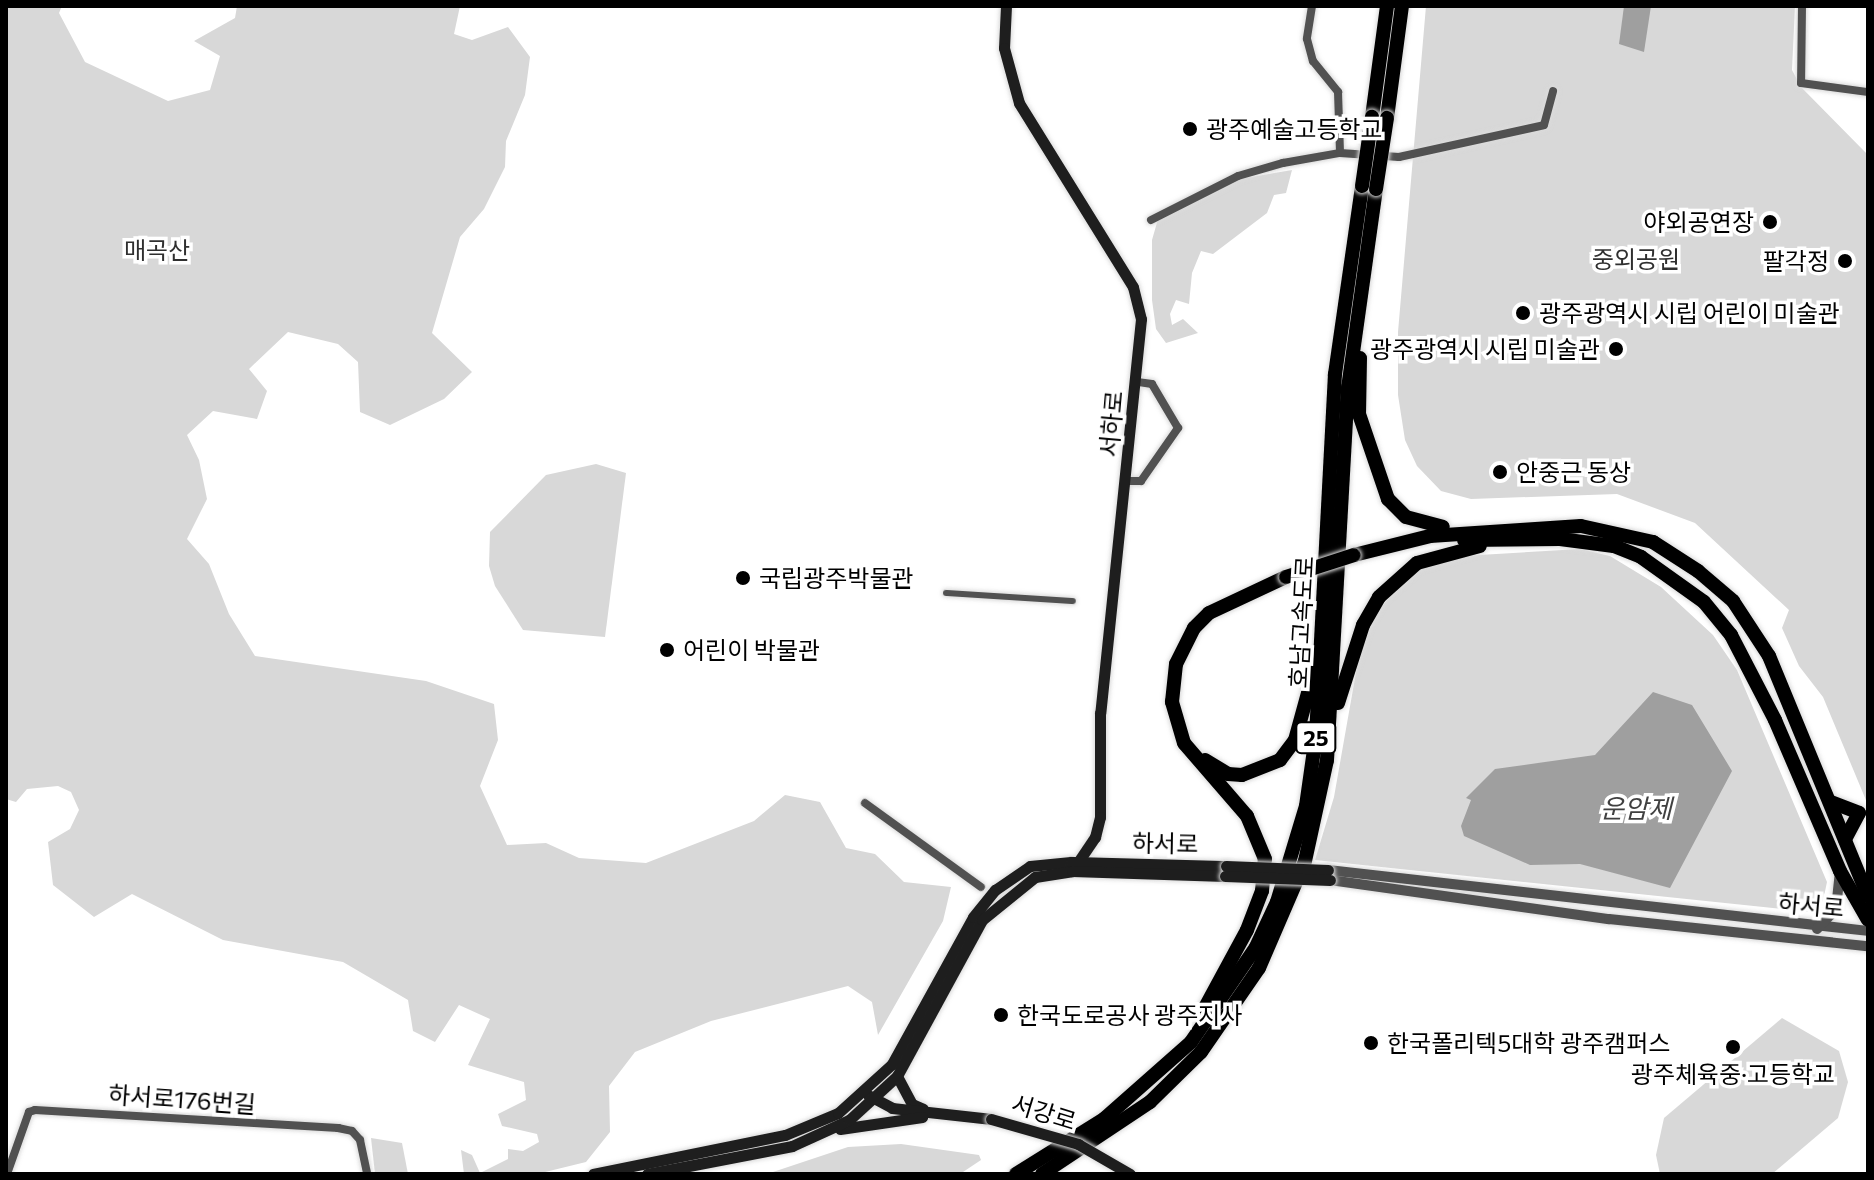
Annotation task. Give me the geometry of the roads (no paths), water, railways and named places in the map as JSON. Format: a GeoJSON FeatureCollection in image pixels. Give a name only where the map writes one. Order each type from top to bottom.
{"type":"FeatureCollection","features":[{"type":"Feature","properties":{"kind":"highway","name":"호남고속도로"},"geometry":{"type":"LineString","coordinates":[[1379,117],[1387,6]]}},
{"type":"Feature","properties":{"kind":"highway","name":"호남고속도로"},"geometry":{"type":"LineString","coordinates":[[1016,1174],[1135,1094],[1191,1042],[1215,1010],[1277,902],[1306,806],[1322,640],[1335,374],[1379,117],[1402,6]]}},
{"type":"Feature","properties":{"kind":"highway","name":"호남고속도로"},"geometry":{"type":"LineString","coordinates":[[1042,1174],[1102,1138],[1176,1077],[1201,1052],[1259,968],[1285,917],[1317,821],[1330,726],[1348,388],[1369,188]]}},
{"type":"Feature","properties":{"kind":"highway"},"geometry":{"type":"LineString","coordinates":[[1360,285],[1359,414],[1388,499],[1406,517],[1429,527],[1607,529],[1653,542],[1698,571],[1750,624],[1831,802],[1868,894]]}},
{"type":"Feature","properties":{"kind":"highway"},"geometry":{"type":"LineString","coordinates":[[1135,1094],[1206,1008],[1262,891],[1265,859],[1247,816],[1198,764],[1175,722],[1176,664],[1194,628],[1209,613],[1286,582],[1430,536],[1503,528]]}},
{"type":"Feature","properties":{"kind":"highway"},"geometry":{"type":"LineString","coordinates":[[1354,560],[1431,544],[1518,540],[1614,546],[1641,557],[1704,602],[1731,635],[1775,720],[1840,871],[1868,920]]}},
{"type":"Feature","properties":{"kind":"highway"},"geometry":{"type":"LineString","coordinates":[[1330,726],[1363,625],[1397,576],[1436,556],[1518,540]]}},
{"type":"Feature","properties":{"kind":"highway"},"geometry":{"type":"LineString","coordinates":[[1286,582],[1211,623],[1185,658],[1179,679],[1180,714],[1190,741],[1207,762],[1242,775],[1267,768],[1288,752],[1322,640]]}},
{"type":"Feature","properties":{"kind":"highway"},"geometry":{"type":"LineString","coordinates":[[1831,802],[1859,813],[1845,839]]}},
{"type":"Feature","properties":{"kind":"main road","name":"서하로"},"geometry":{"type":"LineString","coordinates":[[1006,6],[1004,48],[1019,103],[1138,300],[1142,335],[1100,713],[1100,817],[1076,867]]}},
{"type":"Feature","properties":{"kind":"main road","name":"하서로"},"geometry":{"type":"LineString","coordinates":[[593,1174],[812,1127],[869,1096],[892,1064],[973,917],[995,890],[1030,866],[1329,875]]}},
{"type":"Feature","properties":{"kind":"main road","name":"하서로"},"geometry":{"type":"LineString","coordinates":[[647,1174],[792,1146],[829,1131],[897,1076],[982,920],[1035,877],[1076,867]]}},
{"type":"Feature","properties":{"kind":"main road"},"geometry":{"type":"LineString","coordinates":[[897,1076],[912,1104],[938,1115]]}},
{"type":"Feature","properties":{"kind":"main road","name":"서강로"},"geometry":{"type":"LineString","coordinates":[[869,1096],[892,1108],[991,1119],[1069,1141],[1130,1174]]}},
{"type":"Feature","properties":{"kind":"main road","name":"서강로"},"geometry":{"type":"LineString","coordinates":[[829,1131],[938,1115]]}},
{"type":"Feature","properties":{"kind":"street"},"geometry":{"type":"LineString","coordinates":[[1312,6],[1307,39],[1313,61],[1338,92],[1340,153]]}},
{"type":"Feature","properties":{"kind":"street"},"geometry":{"type":"LineString","coordinates":[[1802,6],[1801,83],[1868,92]]}},
{"type":"Feature","properties":{"kind":"street"},"geometry":{"type":"LineString","coordinates":[[1151,220],[1238,176],[1340,153],[1390,158],[1544,125],[1553,91]]}},
{"type":"Feature","properties":{"kind":"street"},"geometry":{"type":"LineString","coordinates":[[1128,481],[1141,481],[1178,428],[1152,384],[1137,382]]}},
{"type":"Feature","properties":{"kind":"street"},"geometry":{"type":"LineString","coordinates":[[946,593],[1073,601]]}},
{"type":"Feature","properties":{"kind":"street"},"geometry":{"type":"LineString","coordinates":[[865,803],[981,887]]}},
{"type":"Feature","properties":{"kind":"street"},"geometry":{"type":"LineString","coordinates":[[1817,929],[1836,909],[1840,871]]}},
{"type":"Feature","properties":{"kind":"street","name":"하서로"},"geometry":{"type":"LineString","coordinates":[[1329,875],[1817,929],[1868,931]]}},
{"type":"Feature","properties":{"kind":"street","name":"하서로"},"geometry":{"type":"LineString","coordinates":[[1329,875],[1609,919],[1868,946]]}},
{"type":"Feature","properties":{"kind":"street","name":"하서로176번길"},"geometry":{"type":"LineString","coordinates":[[7,1174],[29,1112],[35,1110],[338,1128],[360,1140],[367,1174]]}},
{"type":"Feature","properties":{"kind":"water"},"geometry":{"type":"Polygon","coordinates":[[[1624,6],[1651,6],[1644,52],[1619,44],[1624,6]]]}},
{"type":"Feature","properties":{"kind":"water","name":"운암제"},"geometry":{"type":"Polygon","coordinates":[[[1653,692],[1692,705],[1732,771],[1670,888],[1580,864],[1530,865],[1464,836],[1461,826],[1471,800],[1466,798],[1495,769],[1595,755],[1653,692]]]}},
{"type":"Feature","properties":{"kind":"place","name":"광주예술고등학교"},"geometry":{"type":"Point","coordinates":[1190,129]}},
{"type":"Feature","properties":{"kind":"place","name":"야외공연장"},"geometry":{"type":"Point","coordinates":[1770,222]}},
{"type":"Feature","properties":{"kind":"place","name":"팔각정"},"geometry":{"type":"Point","coordinates":[1845,261]}},
{"type":"Feature","properties":{"kind":"place","name":"광주광역시 시립 어린이 미술관"},"geometry":{"type":"Point","coordinates":[1523,313]}},
{"type":"Feature","properties":{"kind":"place","name":"광주광역시 시립 미술관"},"geometry":{"type":"Point","coordinates":[1616,349]}},
{"type":"Feature","properties":{"kind":"place","name":"안중근 동상"},"geometry":{"type":"Point","coordinates":[1500,472]}},
{"type":"Feature","properties":{"kind":"place","name":"국립광주박물관"},"geometry":{"type":"Point","coordinates":[743,578]}},
{"type":"Feature","properties":{"kind":"place","name":"어린이 박물관"},"geometry":{"type":"Point","coordinates":[667,650]}},
{"type":"Feature","properties":{"kind":"place","name":"한국도로공사 광주지사"},"geometry":{"type":"Point","coordinates":[1001,1015]}},
{"type":"Feature","properties":{"kind":"place","name":"한국폴리텍5대학 광주캠퍼스"},"geometry":{"type":"Point","coordinates":[1371,1043]}},
{"type":"Feature","properties":{"kind":"place","name":"광주체육중·고등학교"},"geometry":{"type":"Point","coordinates":[1733,1047]}},
{"type":"Feature","properties":{"kind":"park label","name":"매곡산"},"geometry":{"type":"Point","coordinates":[157,250]}},
{"type":"Feature","properties":{"kind":"park label","name":"중외공원"},"geometry":{"type":"Point","coordinates":[1636,259]}}]}
